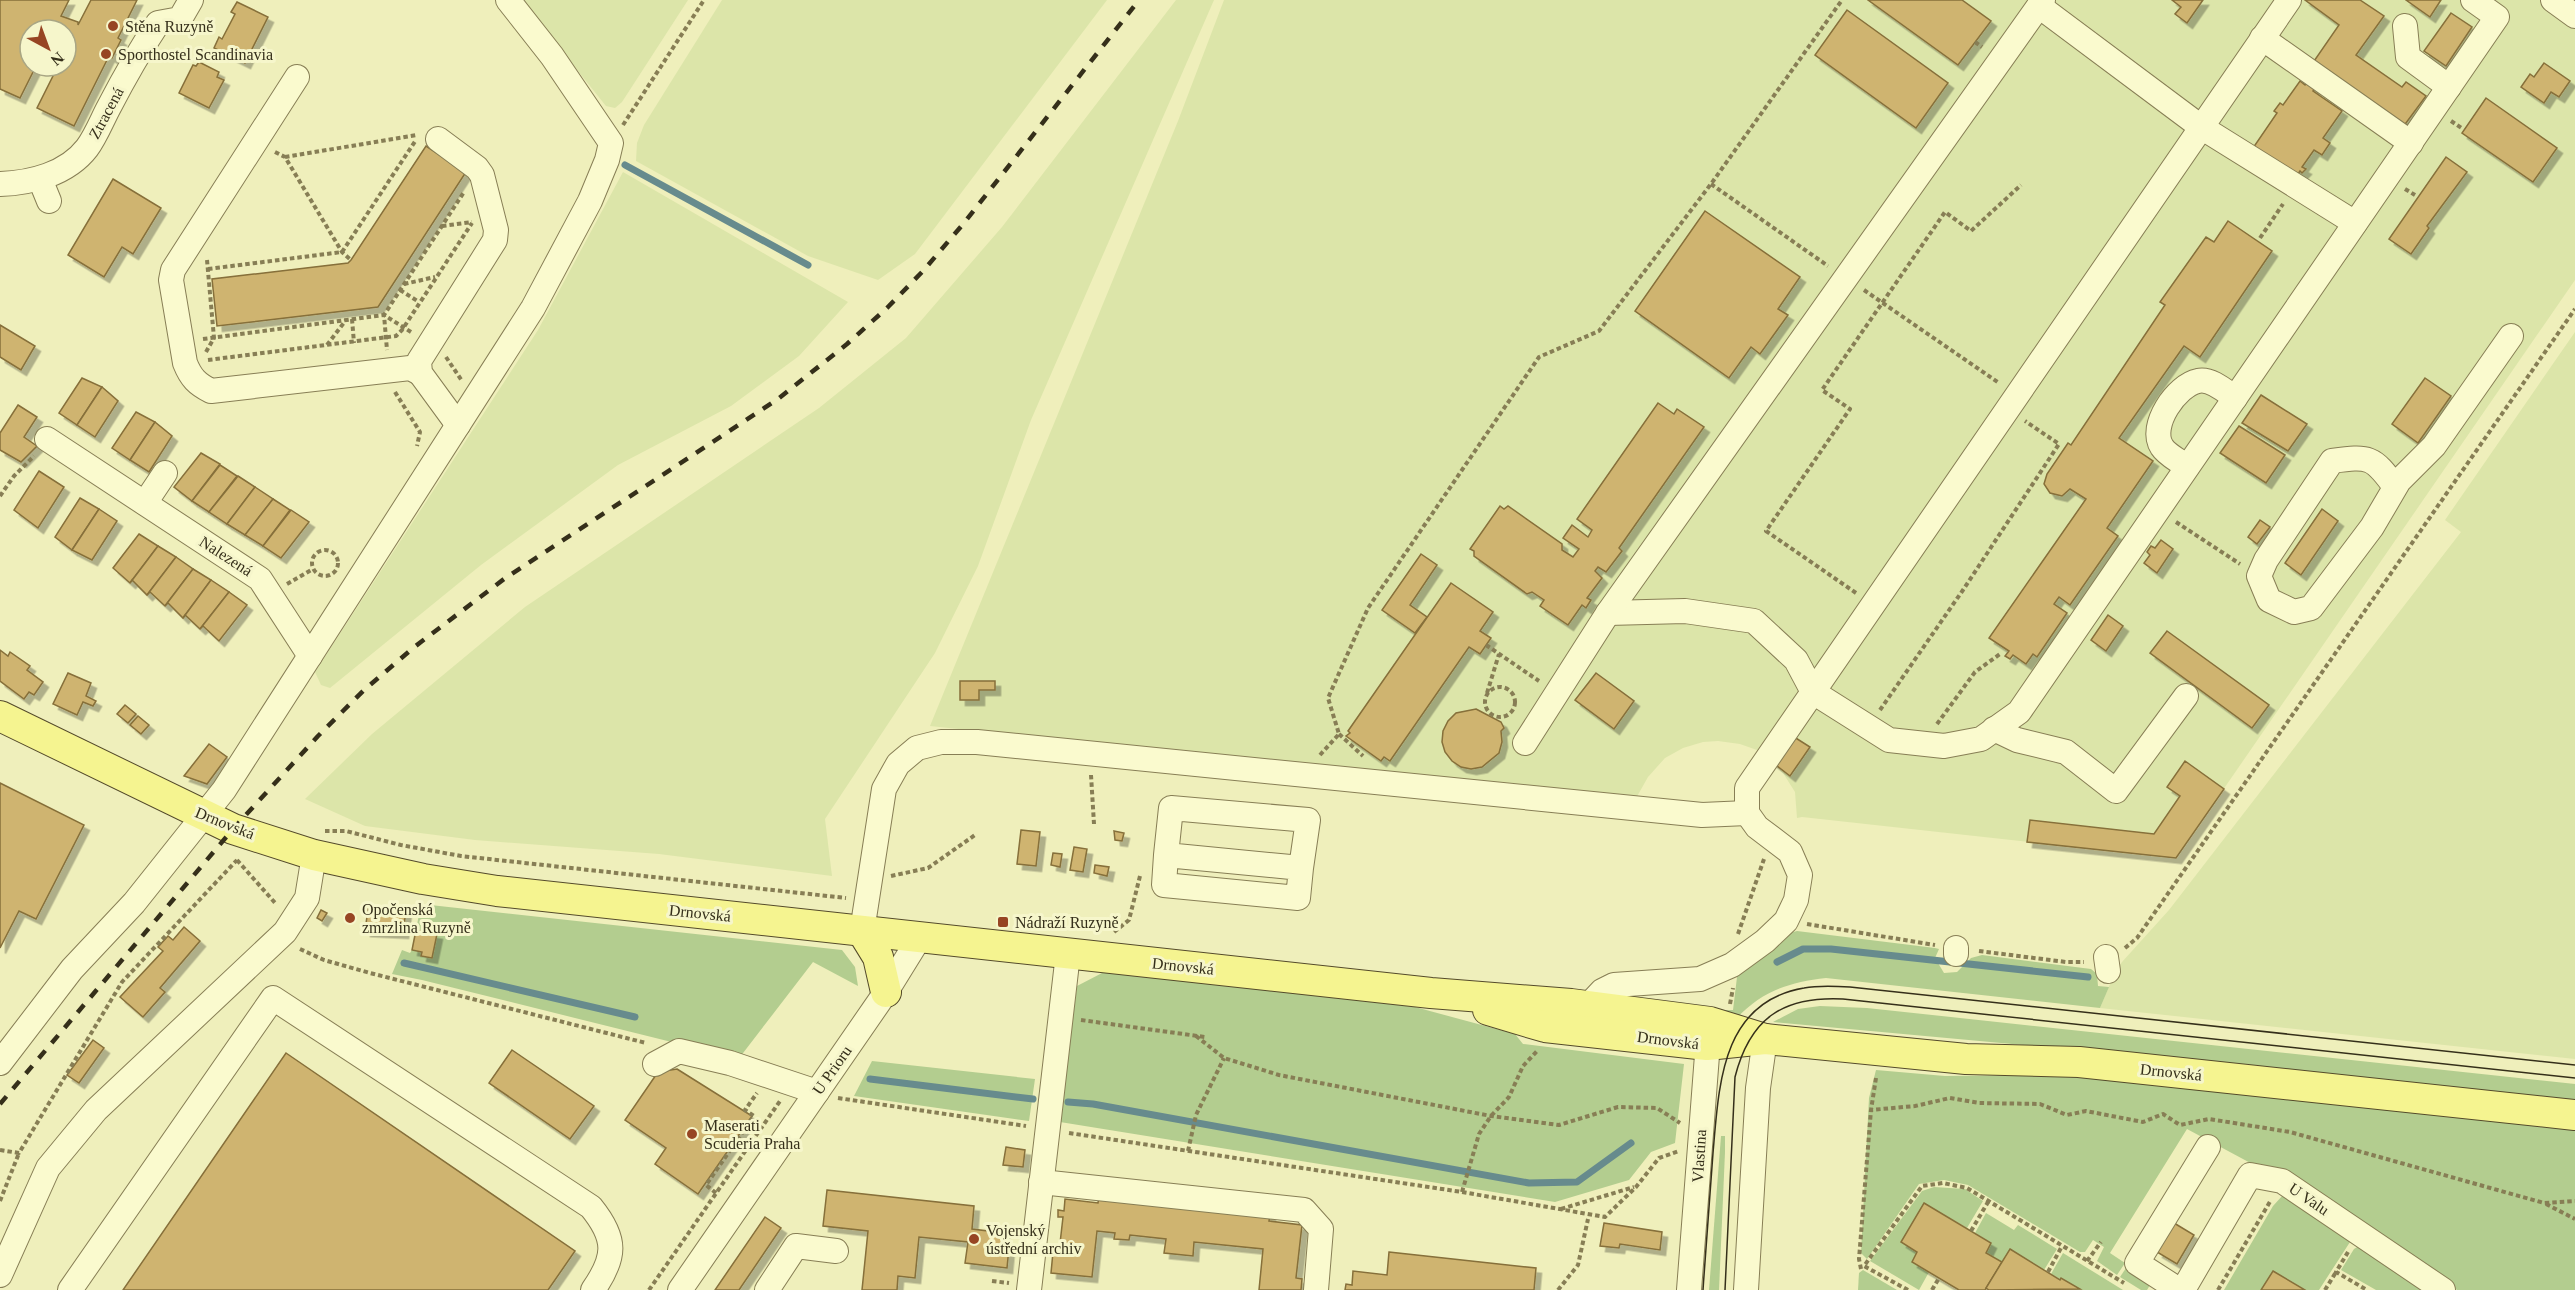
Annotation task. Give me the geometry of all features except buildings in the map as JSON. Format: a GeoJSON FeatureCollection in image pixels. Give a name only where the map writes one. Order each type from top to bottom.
{"type":"FeatureCollection","features":[{"type":"Feature","properties":{"kind":"main road","name":"Drnovská"},"geometry":{"type":"LineString","coordinates":[[0,717],[233,829],[314,855],[423,879],[497,891],[1431,993],[1587,1007],[1716,1024],[1766,1039],[1966,1059],[2079,1062],[2575,1115]]}},
{"type":"Feature","properties":{"kind":"main road"},"geometry":{"type":"LineString","coordinates":[[862,931],[878,957],[886,992]]}},
{"type":"Feature","properties":{"kind":"main road","name":"Drnovská"},"geometry":{"type":"LineString","coordinates":[[1431,993],[1545,1027],[1716,1024]]}},
{"type":"Feature","properties":{"kind":"street"},"geometry":{"type":"LineString","coordinates":[[0,1062],[72,969],[135,903],[202,815],[224,790],[533,308],[590,201],[607,160],[611,143],[552,56],[508,0]]}},
{"type":"Feature","properties":{"kind":"street"},"geometry":{"type":"LineString","coordinates":[[1587,1007],[1602,991],[1614,985],[1700,979],[1732,965],[1765,941],[1786,921],[1796,900],[1800,875],[1790,852],[1757,827],[1748,813],[1747,788],[2289,0]]}},
{"type":"Feature","properties":{"kind":"street"},"geometry":{"type":"LineString","coordinates":[[1608,613],[1685,611],[1754,621],[1796,660],[1812,692],[1889,740],[1944,746],[1981,739],[2019,712],[2502,8],[2473,0]]}},
{"type":"Feature","properties":{"kind":"street"},"geometry":{"type":"LineString","coordinates":[[2553,0],[2575,16]]}},
{"type":"Feature","properties":{"kind":"street"},"geometry":{"type":"LineString","coordinates":[[1525,743],[1608,613],[2041,3],[2201,127],[2355,223]]}},
{"type":"Feature","properties":{"kind":"street","name":"Ztracená"},"geometry":{"type":"LineString","coordinates":[[0,184],[20,184],[44,190],[58,171],[87,148],[136,55],[158,23],[185,10]]}},
{"type":"Feature","properties":{"kind":"street"},"geometry":{"type":"LineString","coordinates":[[2405,26],[2408,57],[2449,87]]}},
{"type":"Feature","properties":{"kind":"street"},"geometry":{"type":"LineString","coordinates":[[2262,39],[2411,142]]}},
{"type":"Feature","properties":{"kind":"street"},"geometry":{"type":"LineString","coordinates":[[297,77],[173,270],[171,280],[185,363],[190,376],[199,385],[212,391],[410,368],[420,373],[458,425]]}},
{"type":"Feature","properties":{"kind":"street"},"geometry":{"type":"LineString","coordinates":[[420,373],[419,361],[495,240],[496,230],[482,175],[477,168],[438,139]]}},
{"type":"Feature","properties":{"kind":"street"},"geometry":{"type":"LineString","coordinates":[[2395,488],[2381,468],[2363,456],[2332,461],[2266,560],[2259,576],[2269,600],[2294,612],[2311,608],[2372,528],[2395,488],[2434,446],[2511,336]]}},
{"type":"Feature","properties":{"kind":"street"},"geometry":{"type":"LineString","coordinates":[[2187,467],[2163,448],[2159,427],[2163,415],[2186,386],[2200,380],[2214,383],[2235,398]]}},
{"type":"Feature","properties":{"kind":"street","name":"Nalezená"},"geometry":{"type":"LineString","coordinates":[[49,441],[260,579],[310,656]]}},
{"type":"Feature","properties":{"kind":"street"},"geometry":{"type":"LineString","coordinates":[[145,503],[165,473]]}},
{"type":"Feature","properties":{"kind":"street"},"geometry":{"type":"LineString","coordinates":[[1994,729],[2017,740],[2066,752],[2116,791],[2186,696]]}},
{"type":"Feature","properties":{"kind":"street"},"geometry":{"type":"LineString","coordinates":[[862,931],[884,789],[898,764],[917,748],[941,742],[977,742],[1702,815],[1748,813]]}},
{"type":"Feature","properties":{"kind":"street"},"geometry":{"type":"LineString","coordinates":[[1171,808],[1308,820],[1298,898],[1164,885],[1166,855],[1171,808]]}},
{"type":"Feature","properties":{"kind":"street"},"geometry":{"type":"LineString","coordinates":[[0,1275],[48,1168],[96,1110],[285,932],[307,898],[314,855]]}},
{"type":"Feature","properties":{"kind":"street","name":"U Prioru"},"geometry":{"type":"LineString","coordinates":[[680,1290],[886,992],[920,937]]}},
{"type":"Feature","properties":{"kind":"street"},"geometry":{"type":"LineString","coordinates":[[1021,1287],[1041,1182],[1068,954]]}},
{"type":"Feature","properties":{"kind":"street"},"geometry":{"type":"LineString","coordinates":[[70,1290],[273,998],[591,1207],[603,1221],[611,1238],[610,1258],[605,1274],[593,1290]]}},
{"type":"Feature","properties":{"kind":"street"},"geometry":{"type":"LineString","coordinates":[[1703,1290],[1718,1100],[1716,1024]]}},
{"type":"Feature","properties":{"kind":"street","name":"Vlastina"},"geometry":{"type":"LineString","coordinates":[[1689,1290],[1716,1024]]}},
{"type":"Feature","properties":{"kind":"street"},"geometry":{"type":"LineString","coordinates":[[1743,1283],[1758,1088],[1766,1039]]}},
{"type":"Feature","properties":{"kind":"street"},"geometry":{"type":"LineString","coordinates":[[655,1064],[678,1051],[730,1064],[817,1092]]}},
{"type":"Feature","properties":{"kind":"street","name":"U Valu"},"geometry":{"type":"LineString","coordinates":[[2208,1147],[2137,1263],[2181,1290],[2250,1175],[2282,1181],[2443,1290]]}},
{"type":"Feature","properties":{"kind":"street"},"geometry":{"type":"LineString","coordinates":[[1041,1182],[1304,1210],[1321,1229],[1316,1290]]}},
{"type":"Feature","properties":{"kind":"street"},"geometry":{"type":"LineString","coordinates":[[767,1290],[796,1246],[836,1251]]}},
{"type":"Feature","properties":{"kind":"path"},"geometry":{"type":"LineString","coordinates":[[611,143],[704,0]]}},
{"type":"Feature","properties":{"kind":"path"},"geometry":{"type":"LineString","coordinates":[[1364,756],[1339,734],[1328,698],[1368,608],[1539,357],[1599,331],[1711,184],[1842,0]]}},
{"type":"Feature","properties":{"kind":"path"},"geometry":{"type":"LineString","coordinates":[[208,269],[342,252],[421,134],[285,156]]}},
{"type":"Feature","properties":{"kind":"path"},"geometry":{"type":"LineString","coordinates":[[266,147],[285,156],[342,252],[351,260]]}},
{"type":"Feature","properties":{"kind":"path"},"geometry":{"type":"LineString","coordinates":[[416,450],[420,432],[390,383],[384,315],[477,168]]}},
{"type":"Feature","properties":{"kind":"path"},"geometry":{"type":"LineString","coordinates":[[1711,184],[2031,406],[2022,418],[2059,444],[1963,590],[1868,727]]}},
{"type":"Feature","properties":{"kind":"path"},"geometry":{"type":"LineString","coordinates":[[1873,604],[1766,531],[1850,409],[1822,390],[1945,212],[1971,231],[2021,185]]}},
{"type":"Feature","properties":{"kind":"path"},"geometry":{"type":"LineString","coordinates":[[2260,238],[2295,186]]}},
{"type":"Feature","properties":{"kind":"path"},"geometry":{"type":"LineString","coordinates":[[208,263],[214,338],[202,361],[386,338],[399,334],[488,199]]}},
{"type":"Feature","properties":{"kind":"path"},"geometry":{"type":"LineString","coordinates":[[441,226],[472,222]]}},
{"type":"Feature","properties":{"kind":"path"},"geometry":{"type":"LineString","coordinates":[[404,284],[435,277]]}},
{"type":"Feature","properties":{"kind":"path"},"geometry":{"type":"LineString","coordinates":[[400,290],[418,302]]}},
{"type":"Feature","properties":{"kind":"path"},"geometry":{"type":"LineString","coordinates":[[1786,921],[1956,951],[2107,964],[2137,938],[2575,309]]}},
{"type":"Feature","properties":{"kind":"path"},"geometry":{"type":"LineString","coordinates":[[182,342],[384,315]]}},
{"type":"Feature","properties":{"kind":"path"},"geometry":{"type":"LineString","coordinates":[[349,320],[354,342]]}},
{"type":"Feature","properties":{"kind":"path"},"geometry":{"type":"LineString","coordinates":[[326,345],[349,320]]}},
{"type":"Feature","properties":{"kind":"path"},"geometry":{"type":"LineString","coordinates":[[0,496],[14,476],[49,441]]}},
{"type":"Feature","properties":{"kind":"path"},"geometry":{"type":"LineString","coordinates":[[2158,510],[2259,576]]}},
{"type":"Feature","properties":{"kind":"path"},"geometry":{"type":"LineString","coordinates":[[320,550],[329,550],[336,555],[338,563],[331,574],[319,575],[313,569],[311,560],[320,550]]}},
{"type":"Feature","properties":{"kind":"path"},"geometry":{"type":"LineString","coordinates":[[280,588],[313,569]]}},
{"type":"Feature","properties":{"kind":"path"},"geometry":{"type":"LineString","coordinates":[[1486,645],[1557,693]]}},
{"type":"Feature","properties":{"kind":"path"},"geometry":{"type":"LineString","coordinates":[[1486,697],[1492,689],[1502,687],[1513,696],[1515,705],[1505,716],[1495,717],[1485,706],[1486,697],[1499,654]]}},
{"type":"Feature","properties":{"kind":"path"},"geometry":{"type":"LineString","coordinates":[[1922,744],[1975,672],[2000,654]]}},
{"type":"Feature","properties":{"kind":"path"},"geometry":{"type":"LineString","coordinates":[[1308,775],[1309,766],[1339,734]]}},
{"type":"Feature","properties":{"kind":"path"},"geometry":{"type":"LineString","coordinates":[[1090,753],[1094,824]]}},
{"type":"Feature","properties":{"kind":"path"},"geometry":{"type":"LineString","coordinates":[[314,855],[324,831],[330,830],[461,856],[869,889],[894,876],[928,868],[975,835]]}},
{"type":"Feature","properties":{"kind":"path"},"geometry":{"type":"LineString","coordinates":[[1716,1024],[1734,973],[1731,951],[1772,838]]}},
{"type":"Feature","properties":{"kind":"path"},"geometry":{"type":"LineString","coordinates":[[0,1201],[19,1153],[122,982],[243,852]]}},
{"type":"Feature","properties":{"kind":"path"},"geometry":{"type":"LineString","coordinates":[[237,860],[280,908],[285,932],[300,949],[347,966],[678,1051]]}},
{"type":"Feature","properties":{"kind":"path"},"geometry":{"type":"LineString","coordinates":[[1105,936],[1112,934],[1129,920],[1142,872]]}},
{"type":"Feature","properties":{"kind":"path"},"geometry":{"type":"LineString","coordinates":[[1060,1017],[1205,1037]]}},
{"type":"Feature","properties":{"kind":"path"},"geometry":{"type":"LineString","coordinates":[[1196,1036],[1224,1058],[1280,1075],[1491,1116],[1558,1125],[1618,1107],[1657,1108],[1684,1126],[1685,1115]]}},
{"type":"Feature","properties":{"kind":"path"},"geometry":{"type":"LineString","coordinates":[[1462,1192],[1479,1134],[1491,1116],[1509,1097],[1523,1066],[1536,1055],[1540,1047]]}},
{"type":"Feature","properties":{"kind":"path"},"geometry":{"type":"LineString","coordinates":[[1188,1152],[1196,1115],[1224,1058]]}},
{"type":"Feature","properties":{"kind":"path"},"geometry":{"type":"LineString","coordinates":[[716,1193],[706,1185],[754,1116],[745,1110],[768,1078]]}},
{"type":"Feature","properties":{"kind":"path"},"geometry":{"type":"LineString","coordinates":[[817,1092],[852,1101],[1462,1192],[1605,1217],[1636,1187],[1659,1158],[1682,1149]]}},
{"type":"Feature","properties":{"kind":"path"},"geometry":{"type":"LineString","coordinates":[[1861,1269],[1859,1259],[1871,1110]]}},
{"type":"Feature","properties":{"kind":"path"},"geometry":{"type":"LineString","coordinates":[[0,1150],[19,1153]]}},
{"type":"Feature","properties":{"kind":"path"},"geometry":{"type":"LineString","coordinates":[[2218,1290],[2282,1181]]}},
{"type":"Feature","properties":{"kind":"path"},"geometry":{"type":"LineString","coordinates":[[1908,1290],[1864,1266],[1922,1186],[1943,1183],[1967,1188],[2126,1285]]}},
{"type":"Feature","properties":{"kind":"path"},"geometry":{"type":"LineString","coordinates":[[1557,1210],[1636,1187]]}},
{"type":"Feature","properties":{"kind":"path"},"geometry":{"type":"LineString","coordinates":[[1971,1231],[1988,1202]]}},
{"type":"Feature","properties":{"kind":"path"},"geometry":{"type":"LineString","coordinates":[[2544,1203],[2575,1219]]}},
{"type":"Feature","properties":{"kind":"path"},"geometry":{"type":"LineString","coordinates":[[1558,1290],[1578,1265],[1588,1219]]}},
{"type":"Feature","properties":{"kind":"path"},"geometry":{"type":"LineString","coordinates":[[2325,1290],[2359,1233]]}},
{"type":"Feature","properties":{"kind":"path"},"geometry":{"type":"LineString","coordinates":[[2087,1261],[2101,1242]]}},
{"type":"Feature","properties":{"kind":"path"},"geometry":{"type":"LineString","coordinates":[[2048,1272],[2062,1246]]}},
{"type":"Feature","properties":{"kind":"path"},"geometry":{"type":"LineString","coordinates":[[2336,1272],[2367,1290]]}},
{"type":"Feature","properties":{"kind":"path"},"geometry":{"type":"LineString","coordinates":[[1932,1290],[1939,1278]]}},
{"type":"Feature","properties":{"kind":"path"},"geometry":{"type":"LineString","coordinates":[[992,1281],[1021,1287]]}},
{"type":"Feature","properties":{"kind":"green space"},"geometry":{"type":"Polygon","coordinates":[[[521,0],[688,0],[622,102],[615,108],[606,106],[521,0]]]}},
{"type":"Feature","properties":{"kind":"green space"},"geometry":{"type":"Polygon","coordinates":[[[722,0],[1107,0],[915,254],[878,280],[808,256],[636,161],[637,143],[644,125],[722,0]]]}},
{"type":"Feature","properties":{"kind":"green space"},"geometry":{"type":"Polygon","coordinates":[[[1176,0],[1214,0],[1031,420],[978,566],[935,653],[825,819],[832,876],[659,854],[475,840],[365,826],[305,799],[372,734],[525,607],[819,408],[906,338],[1002,227],[1176,0]]]}},
{"type":"Feature","properties":{"kind":"green space"},"geometry":{"type":"Polygon","coordinates":[[[1224,0],[2575,0],[2575,280],[2176,858],[1797,818],[1795,792],[1783,773],[1757,750],[1740,744],[1718,741],[1703,742],[1683,748],[1665,758],[1648,777],[1635,800],[930,726],[1178,121],[1224,0]]]}},
{"type":"Feature","properties":{"kind":"green space"},"geometry":{"type":"Polygon","coordinates":[[[623,172],[848,302],[799,356],[731,406],[618,465],[481,565],[330,688],[321,685],[315,672],[538,330],[623,172]]]}},
{"type":"Feature","properties":{"kind":"green space"},"geometry":{"type":"Polygon","coordinates":[[[2575,332],[2575,1059],[2100,1008],[2115,972],[2122,962],[2169,910],[2461,532],[2445,520],[2575,332]]]}},
{"type":"Feature","properties":{"kind":"green space"},"geometry":{"type":"Polygon","coordinates":[[[421,904],[842,950],[855,967],[858,986],[813,962],[740,1057],[732,1057],[392,974],[402,950],[410,953],[412,950],[422,952],[421,956],[436,934],[416,930],[421,904]]]}},
{"type":"Feature","properties":{"kind":"green space"},"geometry":{"type":"Polygon","coordinates":[[[1797,931],[1939,949],[1935,958],[1944,973],[1957,972],[1971,958],[1982,955],[2091,969],[2097,974],[2098,986],[2109,987],[2100,1008],[1826,978],[1777,989],[1756,1001],[1737,1018],[1725,1017],[1726,1010],[1733,1010],[1738,969],[1786,934],[1797,931]]]}},
{"type":"Feature","properties":{"kind":"green space"},"geometry":{"type":"Polygon","coordinates":[[[1104,972],[1415,1007],[1515,1034],[1523,1044],[1684,1064],[1675,1143],[1651,1152],[1629,1180],[1555,1202],[1060,1122],[1077,986],[1104,972]]]}},
{"type":"Feature","properties":{"kind":"green space"},"geometry":{"type":"Polygon","coordinates":[[[1820,1006],[1867,1008],[2575,1084],[2575,1103],[2088,1051],[1773,1022],[1798,1009],[1820,1006]]]}},
{"type":"Feature","properties":{"kind":"green space"},"geometry":{"type":"Polygon","coordinates":[[[872,1061],[1035,1079],[1029,1121],[854,1096],[872,1061]]]}},
{"type":"Feature","properties":{"kind":"green space"},"geometry":{"type":"Polygon","coordinates":[[[1876,1070],[1945,1076],[2086,1075],[2575,1128],[2575,1290],[2457,1290],[2428,1266],[2256,1166],[2187,1129],[2110,1253],[2125,1263],[2117,1275],[2097,1261],[2104,1247],[2093,1240],[2085,1252],[2080,1252],[1968,1185],[1944,1180],[1919,1184],[1867,1259],[1861,1253],[1869,1098],[1876,1070]]]}},
{"type":"Feature","properties":{"kind":"green space"},"geometry":{"type":"Polygon","coordinates":[[[1721,1136],[1725,1136],[1725,1152],[1719,1290],[1709,1290],[1721,1136]]]}},
{"type":"Feature","properties":{"kind":"green space"},"geometry":{"type":"Polygon","coordinates":[[[1934,1187],[1965,1189],[1983,1201],[1967,1228],[1924,1203],[1901,1242],[1917,1252],[1912,1262],[1929,1272],[1919,1290],[1870,1261],[1922,1191],[1934,1187]]]}},
{"type":"Feature","properties":{"kind":"green space"},"geometry":{"type":"Polygon","coordinates":[[[2283,1195],[2350,1242],[2319,1290],[2305,1290],[2273,1271],[2261,1290],[2224,1290],[2273,1206],[2283,1195]]]}},
{"type":"Feature","properties":{"kind":"green space"},"geometry":{"type":"Polygon","coordinates":[[[1986,1213],[2014,1230],[2018,1225],[2057,1249],[2044,1270],[2010,1250],[2002,1262],[1986,1253],[1991,1243],[1975,1233],[1986,1213]]]}},
{"type":"Feature","properties":{"kind":"green space"},"geometry":{"type":"Polygon","coordinates":[[[2359,1246],[2433,1290],[2376,1290],[2341,1270],[2354,1249],[2359,1246]]]}},
{"type":"Feature","properties":{"kind":"green space"},"geometry":{"type":"Polygon","coordinates":[[[2063,1253],[2123,1290],[2079,1290],[2051,1274],[2063,1253]]]}},
{"type":"Feature","properties":{"kind":"green space"},"geometry":{"type":"Polygon","coordinates":[[[2128,1265],[2153,1280],[2147,1290],[2141,1290],[2120,1277],[2128,1265]]]}},
{"type":"Feature","properties":{"kind":"green space"},"geometry":{"type":"Polygon","coordinates":[[[1863,1270],[1897,1290],[1858,1290],[1859,1273],[1863,1270]]]}},
{"type":"Feature","properties":{"kind":"waterway"},"geometry":{"type":"LineString","coordinates":[[625,165],[808,265]]}},
{"type":"Feature","properties":{"kind":"waterway"},"geometry":{"type":"LineString","coordinates":[[1777,962],[1803,949],[1831,949],[2088,977]]}},
{"type":"Feature","properties":{"kind":"waterway"},"geometry":{"type":"LineString","coordinates":[[404,963],[635,1017]]}},
{"type":"Feature","properties":{"kind":"waterway"},"geometry":{"type":"LineString","coordinates":[[870,1079],[1033,1099]]}},
{"type":"Feature","properties":{"kind":"waterway"},"geometry":{"type":"LineString","coordinates":[[1068,1102],[1093,1104],[1529,1183],[1577,1182],[1631,1143]]}},
{"type":"Feature","properties":{"kind":"tram line"},"geometry":{"type":"LineString","coordinates":[[1703,1290],[1718,1100],[1730,1050],[1740,1028],[1756,1010],[1777,996],[1804,988],[1850,987],[2575,1065]]}},
{"type":"Feature","properties":{"kind":"tram line"},"geometry":{"type":"LineString","coordinates":[[1725,1290],[1735,1077],[1741,1057],[1760,1026],[1772,1015],[1786,1007],[1803,1002],[1843,999],[2575,1078]]}},
{"type":"Feature","properties":{"kind":"railway"},"geometry":{"type":"LineString","coordinates":[[0,1104],[233,829],[318,736],[363,691],[413,648],[504,579],[778,399],[847,344],[887,308],[923,271],[964,223],[1139,0]]}},
{"type":"Feature","properties":{"kind":"place","name":"Stěna Ruzyně"},"geometry":{"type":"Point","coordinates":[113,26]}},
{"type":"Feature","properties":{"kind":"place","name":"Sporthostel Scandinavia"},"geometry":{"type":"Point","coordinates":[106,54]}},
{"type":"Feature","properties":{"kind":"place","name":"Opočenská zmrzlina Ruzyně"},"geometry":{"type":"Point","coordinates":[350,918]}},
{"type":"Feature","properties":{"kind":"place","name":"Nádraží Ruzyně"},"geometry":{"type":"Point","coordinates":[1003,922]}},
{"type":"Feature","properties":{"kind":"place","name":"Maserati Scuderia Praha"},"geometry":{"type":"Point","coordinates":[692,1134]}},
{"type":"Feature","properties":{"kind":"place","name":"Vojenský ústřední archiv"},"geometry":{"type":"Point","coordinates":[974,1239]}}]}
